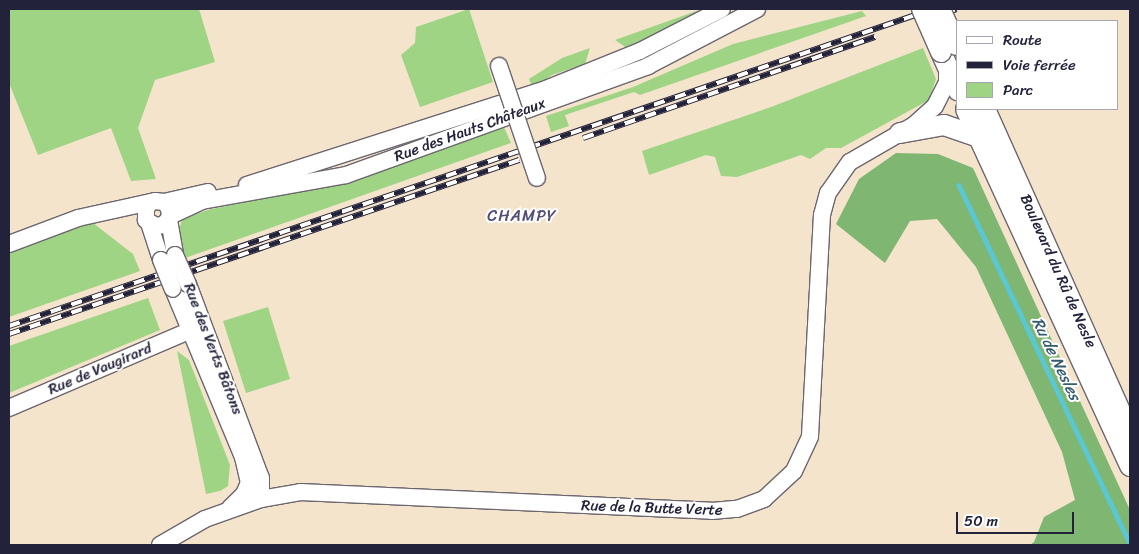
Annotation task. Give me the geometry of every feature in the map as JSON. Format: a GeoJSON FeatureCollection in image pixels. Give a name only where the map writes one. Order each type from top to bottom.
{"type":"FeatureCollection","features":[{"type":"Feature","properties":{"kind":"main road"},"geometry":{"type":"LineString","coordinates":[[922,9],[950,53]]}},
{"type":"Feature","properties":{"kind":"main road"},"geometry":{"type":"LineString","coordinates":[[940,9],[956,81]]}},
{"type":"Feature","properties":{"kind":"main road"},"geometry":{"type":"LineString","coordinates":[[966,110],[1130,466]]}},
{"type":"Feature","properties":{"kind":"main road","name":"Boulevard du Rû de Nesle"},"geometry":{"type":"LineString","coordinates":[[986,110],[1130,433]]}},
{"type":"Feature","properties":{"kind":"main road"},"geometry":{"type":"LineString","coordinates":[[900,133],[944,125],[979,136]]}},
{"type":"Feature","properties":{"kind":"street","name":"Rue des Hauts Châteaux"},"geometry":{"type":"LineString","coordinates":[[164,210],[266,180],[546,89],[640,51],[722,9]]}},
{"type":"Feature","properties":{"kind":"street","name":"Rue des Hauts Châteaux"},"geometry":{"type":"LineString","coordinates":[[9,244],[61,224],[112,210],[164,210],[202,201],[346,175],[648,66],[757,9]]}},
{"type":"Feature","properties":{"kind":"street","name":"Rue de la Butte Verte"},"geometry":{"type":"LineString","coordinates":[[160,545],[205,519],[228,510],[261,498],[300,492],[712,511],[737,509],[764,499],[794,471],[810,436],[824,204],[834,183],[850,162],[923,119],[941,98],[947,82],[950,53]]}},
{"type":"Feature","properties":{"kind":"street"},"geometry":{"type":"LineString","coordinates":[[499,66],[537,178]]}},
{"type":"Feature","properties":{"kind":"street"},"geometry":{"type":"LineString","coordinates":[[146,208],[164,210],[160,226],[148,221],[146,208]]}},
{"type":"Feature","properties":{"kind":"street","name":"Rue des Hauts Châteaux"},"geometry":{"type":"LineString","coordinates":[[112,210],[133,212],[148,221]]}},
{"type":"Feature","properties":{"kind":"street","name":"Rue des Verts Bâtons"},"geometry":{"type":"LineString","coordinates":[[164,210],[168,258]]}},
{"type":"Feature","properties":{"kind":"street","name":"Rue des Verts Bâtons"},"geometry":{"type":"LineString","coordinates":[[148,221],[168,258],[261,478],[261,498]]}},
{"type":"Feature","properties":{"kind":"street","name":"Rue des Verts Bâtons"},"geometry":{"type":"LineString","coordinates":[[180,287],[190,330],[261,498]]}},
{"type":"Feature","properties":{"kind":"street","name":"Rue de Vaugirard"},"geometry":{"type":"LineString","coordinates":[[9,408],[190,330]]}},
{"type":"Feature","properties":{"kind":"street","name":"Rue des Verts Bâtons"},"geometry":{"type":"LineString","coordinates":[[228,510],[244,494],[249,483],[243,458]]}},
{"type":"Feature","properties":{"kind":"street"},"geometry":{"type":"LineString","coordinates":[[261,478],[279,493],[300,492]]}},
{"type":"Feature","properties":{"kind":"green space"},"geometry":{"type":"Polygon","coordinates":[[[9,9],[199,9],[215,62],[155,80],[138,128],[156,179],[131,181],[111,128],[38,155],[9,83],[9,9]]]}},
{"type":"Feature","properties":{"kind":"green space"},"geometry":{"type":"Polygon","coordinates":[[[469,9],[493,82],[420,107],[401,55],[415,43],[416,27],[469,9]]]}},
{"type":"Feature","properties":{"kind":"green space"},"geometry":{"type":"Polygon","coordinates":[[[702,9],[704,9],[628,49],[615,40],[702,9]]]}},
{"type":"Feature","properties":{"kind":"green space"},"geometry":{"type":"Polygon","coordinates":[[[862,11],[866,16],[640,95],[634,92],[565,115],[569,126],[551,132],[546,116],[633,87],[733,44],[862,11]]]}},
{"type":"Feature","properties":{"kind":"green space"},"geometry":{"type":"Polygon","coordinates":[[[590,48],[585,64],[552,75],[533,89],[529,79],[562,58],[590,48]]]}},
{"type":"Feature","properties":{"kind":"green space"},"geometry":{"type":"Polygon","coordinates":[[[923,48],[936,79],[929,100],[841,148],[826,148],[810,159],[801,155],[737,177],[721,176],[715,157],[706,155],[649,175],[642,151],[771,107],[923,48]]]}},
{"type":"Feature","properties":{"kind":"green space"},"geometry":{"type":"Polygon","coordinates":[[[503,125],[511,143],[185,258],[179,231],[182,219],[211,209],[324,187],[503,125]]]}},
{"type":"Feature","properties":{"kind":"green space"},"geometry":{"type":"Polygon","coordinates":[[[896,153],[938,154],[973,168],[1130,510],[1130,545],[1030,545],[1034,542],[1044,517],[1075,500],[1062,452],[976,267],[937,219],[910,221],[885,263],[836,224],[859,179],[896,153]]]}},
{"type":"Feature","properties":{"kind":"green space"},"geometry":{"type":"Polygon","coordinates":[[[93,223],[133,254],[140,271],[9,317],[9,253],[68,229],[93,223]]]}},
{"type":"Feature","properties":{"kind":"green space"},"geometry":{"type":"Polygon","coordinates":[[[148,298],[160,330],[9,393],[9,346],[148,298]]]}},
{"type":"Feature","properties":{"kind":"green space"},"geometry":{"type":"Polygon","coordinates":[[[268,307],[290,379],[246,393],[223,321],[268,307]]]}},
{"type":"Feature","properties":{"kind":"green space"},"geometry":{"type":"Polygon","coordinates":[[[177,351],[189,360],[230,465],[228,486],[220,491],[206,494],[177,351]]]}},
{"type":"Feature","properties":{"kind":"waterway","name":"Ru de Nesles"},"geometry":{"type":"LineString","coordinates":[[959,185],[1130,543]]}},
{"type":"Feature","properties":{"kind":"railway"},"geometry":{"type":"LineString","coordinates":[[9,326],[933,9]]}},
{"type":"Feature","properties":{"kind":"railway"},"geometry":{"type":"LineString","coordinates":[[923,20],[956,9]]}},
{"type":"Feature","properties":{"kind":"railway"},"geometry":{"type":"LineString","coordinates":[[583,138],[875,37]]}},
{"type":"Feature","properties":{"kind":"railway"},"geometry":{"type":"LineString","coordinates":[[9,334],[519,160]]}},
{"type":"Feature","properties":{"kind":"district","name":"CHAMPY"},"geometry":{"type":"Point","coordinates":[522,216]}}]}
